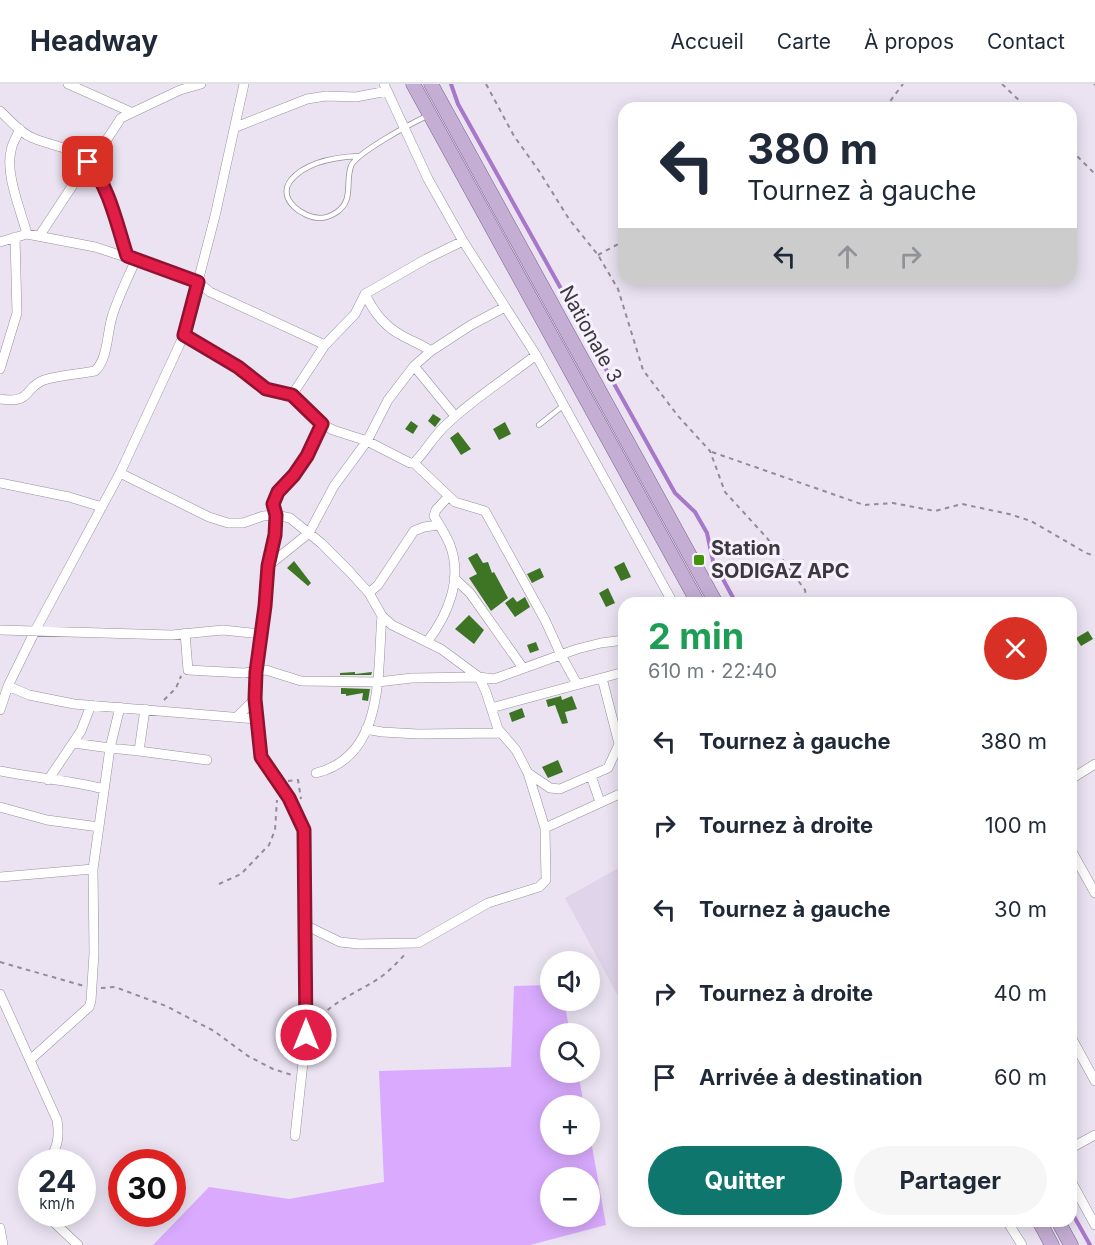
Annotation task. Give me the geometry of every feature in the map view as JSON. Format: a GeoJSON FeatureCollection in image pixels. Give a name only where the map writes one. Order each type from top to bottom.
{"type":"FeatureCollection","features":[{"type":"Feature","properties":{"kind":"main road","name":"Nationale 3"},"geometry":{"type":"LineString","coordinates":[[413,84],[695,597]]}},
{"type":"Feature","properties":{"kind":"main road","name":"Nationale 3"},"geometry":{"type":"LineString","coordinates":[[431,84],[713,597]]}},
{"type":"Feature","properties":{"kind":"main road"},"geometry":{"type":"LineString","coordinates":[[1042,1227],[1052,1245]]}},
{"type":"Feature","properties":{"kind":"main road"},"geometry":{"type":"LineString","coordinates":[[1061,1227],[1071,1245]]}},
{"type":"Feature","properties":{"kind":"street"},"geometry":{"type":"LineString","coordinates":[[68,84],[131,112]]}},
{"type":"Feature","properties":{"kind":"street"},"geometry":{"type":"LineString","coordinates":[[40,235],[121,117],[190,86],[201,84]]}},
{"type":"Feature","properties":{"kind":"street"},"geometry":{"type":"LineString","coordinates":[[0,710],[8,686],[120,473],[184,335],[236,127],[244,84]]}},
{"type":"Feature","properties":{"kind":"street"},"geometry":{"type":"LineString","coordinates":[[236,127],[307,99],[326,96],[356,96],[386,87],[418,162],[463,241],[536,355],[670,597]]}},
{"type":"Feature","properties":{"kind":"street"},"geometry":{"type":"LineString","coordinates":[[0,111],[31,138],[72,152],[93,166],[131,258],[98,369],[40,381],[28,394],[14,401],[0,399]]}},
{"type":"Feature","properties":{"kind":"street"},"geometry":{"type":"LineString","coordinates":[[20,129],[11,150],[10,161],[14,187],[27,234]]}},
{"type":"Feature","properties":{"kind":"street"},"geometry":{"type":"LineString","coordinates":[[0,242],[27,234],[40,235],[95,247],[131,258],[198,282],[210,292],[325,345]]}},
{"type":"Feature","properties":{"kind":"street"},"geometry":{"type":"LineString","coordinates":[[0,369],[17,313],[15,237]]}},
{"type":"Feature","properties":{"kind":"street"},"geometry":{"type":"LineString","coordinates":[[292,395],[325,345],[355,314],[365,294],[463,241]]}},
{"type":"Feature","properties":{"kind":"street"},"geometry":{"type":"LineString","coordinates":[[365,294],[373,309],[388,326],[432,351]]}},
{"type":"Feature","properties":{"kind":"street"},"geometry":{"type":"LineString","coordinates":[[268,566],[309,533],[334,486],[367,441],[388,400],[414,366],[471,325],[505,307]]}},
{"type":"Feature","properties":{"kind":"street"},"geometry":{"type":"LineString","coordinates":[[184,335],[238,367],[266,389],[292,395],[322,424],[367,441],[406,462],[414,463],[448,497],[460,505],[485,511],[577,684]]}},
{"type":"Feature","properties":{"kind":"street"},"geometry":{"type":"LineString","coordinates":[[414,463],[455,416],[536,355]]}},
{"type":"Feature","properties":{"kind":"street"},"geometry":{"type":"LineString","coordinates":[[414,366],[455,416]]}},
{"type":"Feature","properties":{"kind":"street"},"geometry":{"type":"LineString","coordinates":[[295,1137],[306,1035],[304,830],[289,798],[262,760],[256,719],[256,672],[268,566],[275,535],[276,515],[273,504],[275,497],[307,456],[322,424]]}},
{"type":"Feature","properties":{"kind":"street"},"geometry":{"type":"LineString","coordinates":[[120,473],[209,517],[228,523],[243,523],[263,516],[276,515],[290,518],[321,543],[369,593],[382,616],[392,625],[427,642],[469,668],[479,677],[501,733],[516,750],[528,773],[545,828],[546,879],[539,887],[488,903],[418,943],[340,942],[305,925]]}},
{"type":"Feature","properties":{"kind":"street"},"geometry":{"type":"LineString","coordinates":[[0,483],[69,497],[102,507]]}},
{"type":"Feature","properties":{"kind":"street"},"geometry":{"type":"LineString","coordinates":[[427,642],[439,626],[452,596],[454,578],[451,547],[435,513],[448,497]]}},
{"type":"Feature","properties":{"kind":"street"},"geometry":{"type":"LineString","coordinates":[[369,593],[384,576],[414,531],[439,525]]}},
{"type":"Feature","properties":{"kind":"street"},"geometry":{"type":"LineString","coordinates":[[454,578],[471,593],[523,668]]}},
{"type":"Feature","properties":{"kind":"street"},"geometry":{"type":"LineString","coordinates":[[316,772],[332,767],[352,752],[366,729],[375,707],[382,616]]}},
{"type":"Feature","properties":{"kind":"street"},"geometry":{"type":"LineString","coordinates":[[0,630],[172,635],[223,630],[261,634]]}},
{"type":"Feature","properties":{"kind":"street"},"geometry":{"type":"LineString","coordinates":[[185,633],[188,670],[244,673],[266,670],[301,681],[378,682],[412,678],[479,677],[494,679],[561,655],[601,643],[618,641]]}},
{"type":"Feature","properties":{"kind":"street"},"geometry":{"type":"LineString","coordinates":[[491,708],[618,674]]}},
{"type":"Feature","properties":{"kind":"street"},"geometry":{"type":"LineString","coordinates":[[602,678],[618,729]]}},
{"type":"Feature","properties":{"kind":"street"},"geometry":{"type":"LineString","coordinates":[[8,686],[29,695],[74,704],[256,719]]}},
{"type":"Feature","properties":{"kind":"street"},"geometry":{"type":"LineString","coordinates":[[237,717],[255,699]]}},
{"type":"Feature","properties":{"kind":"street"},"geometry":{"type":"LineString","coordinates":[[48,780],[73,743],[91,705]]}},
{"type":"Feature","properties":{"kind":"street"},"geometry":{"type":"LineString","coordinates":[[30,1060],[89,1007],[93,989],[93,869],[110,747],[120,707]]}},
{"type":"Feature","properties":{"kind":"street"},"geometry":{"type":"LineString","coordinates":[[139,752],[145,709]]}},
{"type":"Feature","properties":{"kind":"street"},"geometry":{"type":"LineString","coordinates":[[366,729],[418,734],[501,733]]}},
{"type":"Feature","properties":{"kind":"street"},"geometry":{"type":"LineString","coordinates":[[73,743],[207,760]]}},
{"type":"Feature","properties":{"kind":"street"},"geometry":{"type":"LineString","coordinates":[[528,773],[553,790],[560,789],[608,768],[618,749]]}},
{"type":"Feature","properties":{"kind":"street"},"geometry":{"type":"LineString","coordinates":[[60,764],[68,780]]}},
{"type":"Feature","properties":{"kind":"street"},"geometry":{"type":"LineString","coordinates":[[1077,775],[1095,764]]}},
{"type":"Feature","properties":{"kind":"street"},"geometry":{"type":"LineString","coordinates":[[0,771],[48,780],[68,780],[104,789]]}},
{"type":"Feature","properties":{"kind":"street"},"geometry":{"type":"LineString","coordinates":[[591,776],[600,802]]}},
{"type":"Feature","properties":{"kind":"street"},"geometry":{"type":"LineString","coordinates":[[545,828],[618,794]]}},
{"type":"Feature","properties":{"kind":"street"},"geometry":{"type":"LineString","coordinates":[[0,807],[47,820],[99,826]]}},
{"type":"Feature","properties":{"kind":"street"},"geometry":{"type":"LineString","coordinates":[[1077,861],[1095,893]]}},
{"type":"Feature","properties":{"kind":"street"},"geometry":{"type":"LineString","coordinates":[[0,877],[93,869]]}},
{"type":"Feature","properties":{"kind":"street"},"geometry":{"type":"LineString","coordinates":[[1086,877],[1095,871]]}},
{"type":"Feature","properties":{"kind":"street"},"geometry":{"type":"LineString","coordinates":[[0,994],[57,1120],[59,1134],[56,1149]]}},
{"type":"Feature","properties":{"kind":"street"},"geometry":{"type":"LineString","coordinates":[[1077,1048],[1095,1081]]}},
{"type":"Feature","properties":{"kind":"street"},"geometry":{"type":"LineString","coordinates":[[1077,1145],[1095,1136]]}},
{"type":"Feature","properties":{"kind":"street"},"geometry":{"type":"LineString","coordinates":[[1077,1192],[1095,1225]]}},
{"type":"Feature","properties":{"kind":"street"},"geometry":{"type":"LineString","coordinates":[[59,1227],[78,1245]]}},
{"type":"Feature","properties":{"kind":"street"},"geometry":{"type":"LineString","coordinates":[[1011,1227],[1022,1245]]}},
{"type":"Feature","properties":{"kind":"street"},"geometry":{"type":"LineString","coordinates":[[0,1228],[3,1245]]}},
{"type":"Feature","properties":{"kind":"lane"},"geometry":{"type":"LineString","coordinates":[[359,156],[342,156],[319,162],[300,173],[291,180],[287,188],[293,207],[313,218],[327,218],[340,210],[347,200],[351,166],[359,156],[405,127],[430,115]]}},
{"type":"Feature","properties":{"kind":"lane"},"geometry":{"type":"LineString","coordinates":[[539,426],[564,405]]}},
{"type":"Feature","properties":{"kind":"path"},"geometry":{"type":"LineString","coordinates":[[486,84],[514,136],[569,219],[598,255],[618,289],[643,370],[678,416],[710,451],[725,492],[767,538],[805,590],[806,597]]}},
{"type":"Feature","properties":{"kind":"path"},"geometry":{"type":"LineString","coordinates":[[890,102],[903,84]]}},
{"type":"Feature","properties":{"kind":"path"},"geometry":{"type":"LineString","coordinates":[[1002,84],[1021,102]]}},
{"type":"Feature","properties":{"kind":"path"},"geometry":{"type":"LineString","coordinates":[[1077,156],[1095,174]]}},
{"type":"Feature","properties":{"kind":"path"},"geometry":{"type":"LineString","coordinates":[[598,255],[618,245]]}},
{"type":"Feature","properties":{"kind":"path"},"geometry":{"type":"LineString","coordinates":[[710,451],[864,505],[893,503],[935,511],[962,504],[1009,514],[1031,521],[1095,556]]}},
{"type":"Feature","properties":{"kind":"path"},"geometry":{"type":"LineString","coordinates":[[145,709],[165,700],[176,688],[180,677],[188,670]]}},
{"type":"Feature","properties":{"kind":"path"},"geometry":{"type":"LineString","coordinates":[[219,884],[241,874],[269,845],[275,830],[278,783]]}},
{"type":"Feature","properties":{"kind":"path"},"geometry":{"type":"LineString","coordinates":[[306,1035],[332,1006],[384,974],[418,943]]}},
{"type":"Feature","properties":{"kind":"path"},"geometry":{"type":"LineString","coordinates":[[0,962],[93,989],[115,987],[166,1006],[214,1031],[248,1056],[273,1069],[300,1078]]}},
{"type":"Feature","properties":{"kind":"shaded area"},"geometry":{"type":"Polygon","coordinates":[[[618,868],[618,996],[600,963],[600,951],[594,951],[565,898],[618,868]]]}},
{"type":"Feature","properties":{"kind":"shaded area"},"geometry":{"type":"Polygon","coordinates":[[[540,985],[540,1011],[566,1011],[568,1023],[540,1023],[540,1083],[580,1083],[582,1095],[540,1095],[540,1155],[594,1155],[596,1167],[540,1167],[540,1227],[598,1227],[530,1245],[153,1245],[170,1227],[186,1227],[186,1211],[209,1187],[289,1199],[384,1182],[379,1071],[511,1067],[514,986],[540,985]]]}},
{"type":"Feature","properties":{"kind":"shaded area"},"geometry":{"type":"Polygon","coordinates":[[[600,1191],[606,1225],[600,1227],[600,1191]]]}},
{"type":"Feature","properties":{"kind":"building"},"geometry":{"type":"Polygon","coordinates":[[[433,414],[441,419],[435,427],[428,421],[433,414]]]}},
{"type":"Feature","properties":{"kind":"building"},"geometry":{"type":"Polygon","coordinates":[[[411,421],[418,426],[413,434],[405,429],[411,421]]]}},
{"type":"Feature","properties":{"kind":"building"},"geometry":{"type":"Polygon","coordinates":[[[505,422],[511,434],[499,440],[493,429],[505,422]]]}},
{"type":"Feature","properties":{"kind":"building"},"geometry":{"type":"Polygon","coordinates":[[[458,432],[471,449],[461,455],[450,438],[458,432]]]}},
{"type":"Feature","properties":{"kind":"building"},"geometry":{"type":"Polygon","coordinates":[[[477,553],[483,563],[488,562],[492,573],[494,572],[508,598],[491,611],[469,578],[477,574],[468,558],[477,553]]]}},
{"type":"Feature","properties":{"kind":"building"},"geometry":{"type":"Polygon","coordinates":[[[294,561],[311,583],[308,586],[287,568],[294,561]]]}},
{"type":"Feature","properties":{"kind":"building"},"geometry":{"type":"Polygon","coordinates":[[[624,562],[631,577],[621,581],[614,567],[624,562]]]}},
{"type":"Feature","properties":{"kind":"building"},"geometry":{"type":"Polygon","coordinates":[[[540,568],[544,577],[532,583],[527,574],[540,568]]]}},
{"type":"Feature","properties":{"kind":"building"},"geometry":{"type":"Polygon","coordinates":[[[608,588],[615,603],[606,607],[599,593],[608,588]]]}},
{"type":"Feature","properties":{"kind":"building"},"geometry":{"type":"Polygon","coordinates":[[[513,597],[517,602],[525,597],[530,607],[515,617],[505,603],[513,597]]]}},
{"type":"Feature","properties":{"kind":"building"},"geometry":{"type":"Polygon","coordinates":[[[469,615],[484,630],[474,644],[455,629],[469,615]]]}},
{"type":"Feature","properties":{"kind":"building"},"geometry":{"type":"Polygon","coordinates":[[[1088,631],[1093,639],[1081,646],[1077,637],[1088,631]]]}},
{"type":"Feature","properties":{"kind":"building"},"geometry":{"type":"Polygon","coordinates":[[[536,642],[539,650],[530,653],[527,645],[536,642]]]}},
{"type":"Feature","properties":{"kind":"building"},"geometry":{"type":"Polygon","coordinates":[[[355,672],[355,674],[372,672],[371,675],[340,675],[340,673],[355,672]]]}},
{"type":"Feature","properties":{"kind":"building"},"geometry":{"type":"Polygon","coordinates":[[[341,688],[370,689],[368,701],[362,700],[363,693],[346,696],[346,694],[341,694],[341,688]]]}},
{"type":"Feature","properties":{"kind":"building"},"geometry":{"type":"Polygon","coordinates":[[[561,696],[562,700],[572,696],[577,709],[565,712],[568,723],[562,724],[555,705],[548,707],[546,700],[561,696]]]}},
{"type":"Feature","properties":{"kind":"building"},"geometry":{"type":"Polygon","coordinates":[[[522,708],[525,717],[512,722],[509,713],[522,708]]]}},
{"type":"Feature","properties":{"kind":"building"},"geometry":{"type":"Polygon","coordinates":[[[558,760],[563,772],[548,778],[542,767],[558,760]]]}},
{"type":"Feature","properties":{"kind":"waterway"},"geometry":{"type":"LineString","coordinates":[[451,84],[458,104],[675,493],[695,512],[707,533],[713,561],[733,597]]}},
{"type":"Feature","properties":{"kind":"waterway"},"geometry":{"type":"LineString","coordinates":[[1077,1222],[1090,1245]]}},
{"type":"Feature","properties":{"kind":"place","name":"Station SODIGAZ APC"},"geometry":{"type":"Point","coordinates":[699,560]}},
{"type":"Feature","properties":{"kind":"route"},"geometry":{"type":"LineString","coordinates":[[88,162],[93,166],[104,189],[127,256],[198,282],[184,335],[238,367],[266,389],[292,395],[322,424],[307,456],[278,492],[273,504],[276,515],[275,535],[268,566],[255,699],[262,760],[289,798],[304,830],[306,1035]]}}]}
